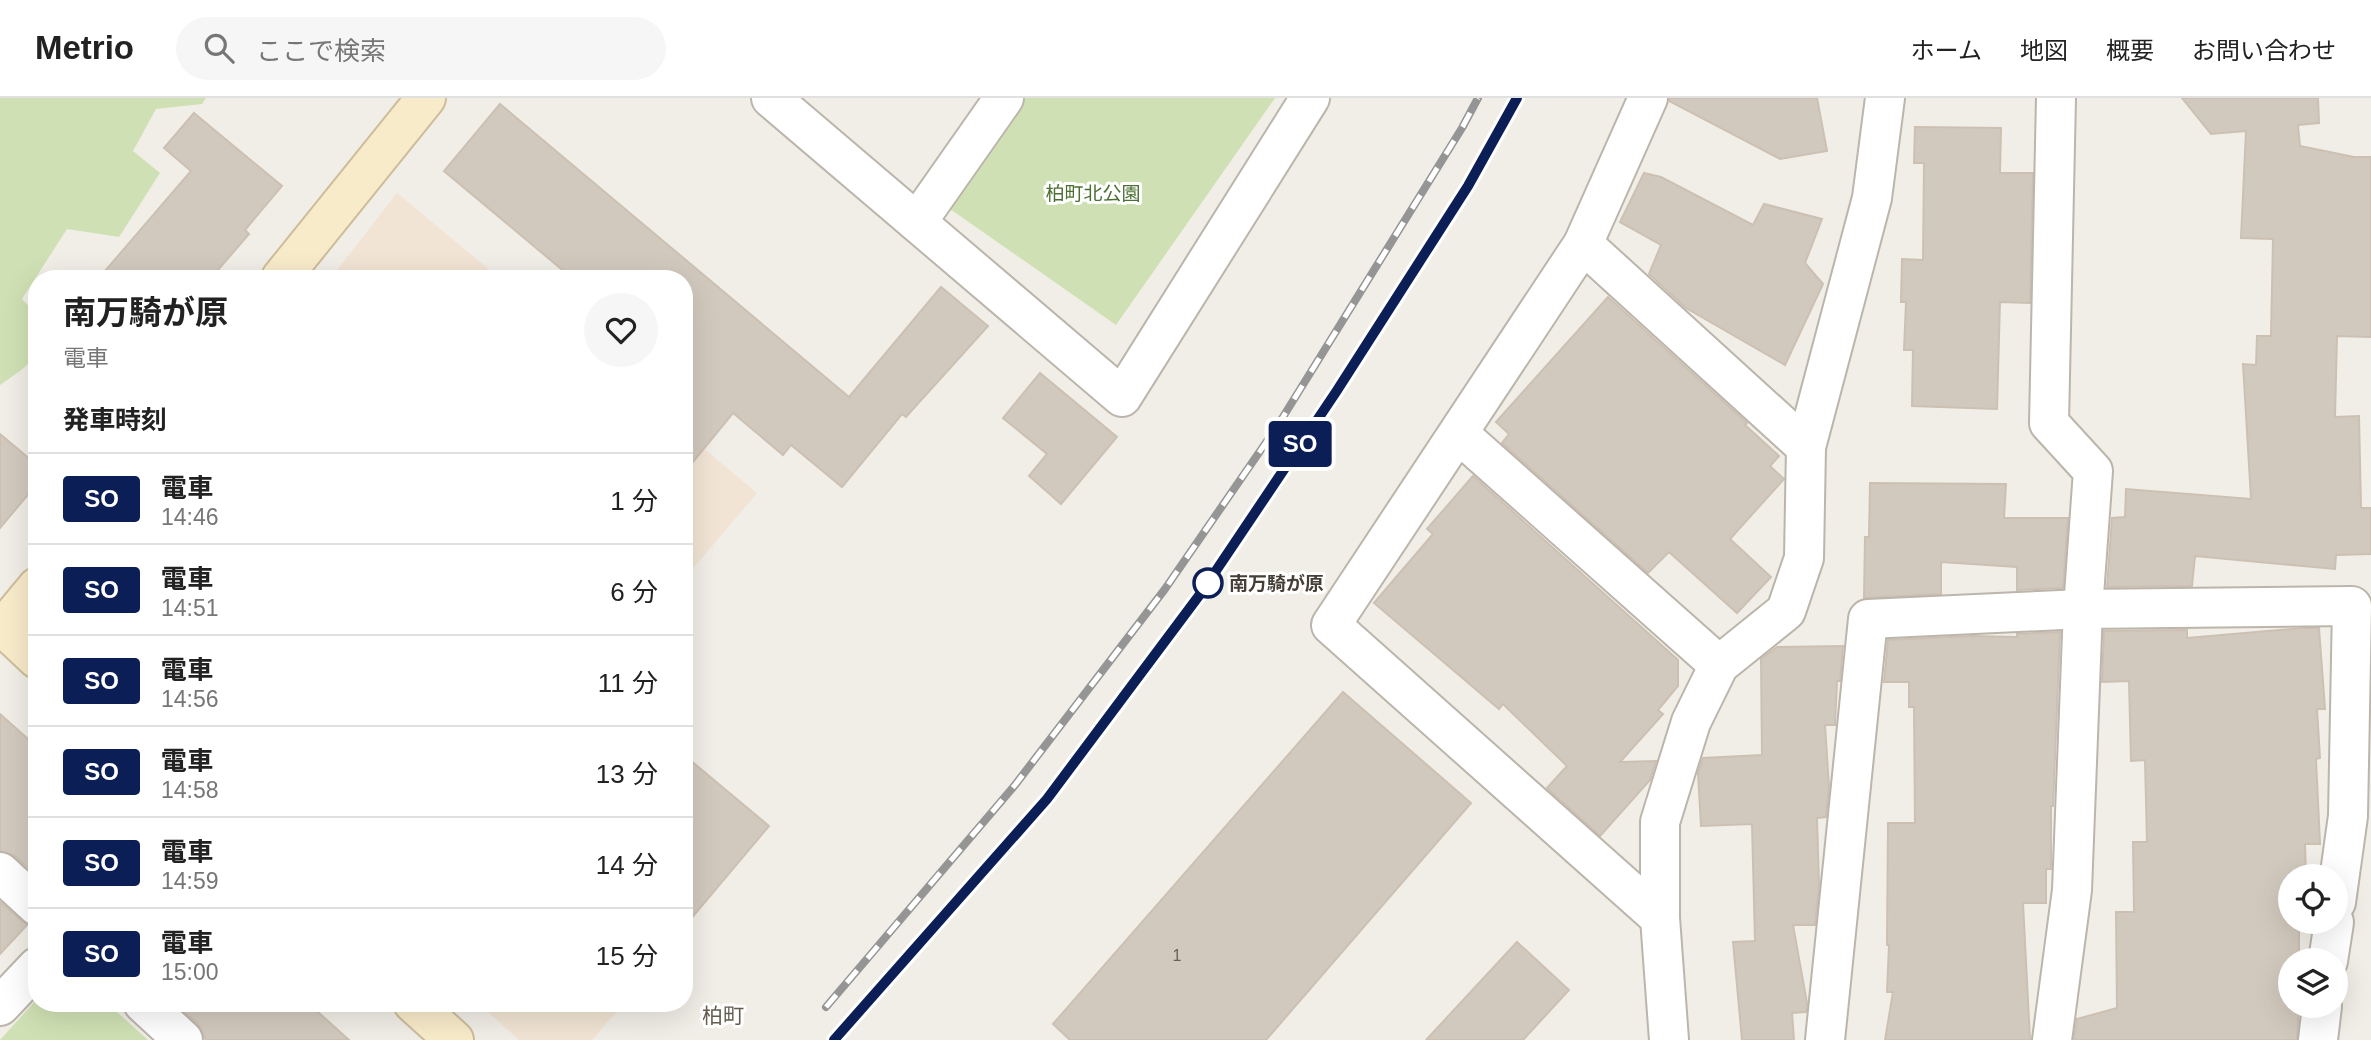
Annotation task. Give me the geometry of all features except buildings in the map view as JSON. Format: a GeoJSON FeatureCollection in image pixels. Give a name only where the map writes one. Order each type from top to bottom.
{"type":"FeatureCollection","features":[{"type":"Feature","properties":{"kind":"street"},"geometry":{"type":"LineString","coordinates":[[287,270],[426,98]]}},
{"type":"Feature","properties":{"kind":"street"},"geometry":{"type":"LineString","coordinates":[[771,98],[1122,397],[1310,98]]}},
{"type":"Feature","properties":{"kind":"street"},"geometry":{"type":"LineString","coordinates":[[917,222],[1004,98]]}},
{"type":"Feature","properties":{"kind":"street"},"geometry":{"type":"LineString","coordinates":[[1648,98],[1583,244],[1460,434],[1331,625],[1660,918]]}},
{"type":"Feature","properties":{"kind":"street"},"geometry":{"type":"LineString","coordinates":[[1669,1040],[1660,918],[1660,822],[1691,722],[1719,665],[1786,611],[1804,558],[1806,447],[1872,198],[1885,98]]}},
{"type":"Feature","properties":{"kind":"street"},"geometry":{"type":"LineString","coordinates":[[2052,1040],[2072,890],[2082,609],[2093,471],[2049,424],[2056,98]]}},
{"type":"Feature","properties":{"kind":"street"},"geometry":{"type":"LineString","coordinates":[[1583,244],[1806,447]]}},
{"type":"Feature","properties":{"kind":"street"},"geometry":{"type":"LineString","coordinates":[[1460,434],[1719,665]]}},
{"type":"Feature","properties":{"kind":"street"},"geometry":{"type":"LineString","coordinates":[[28,597],[1,627],[28,651]]}},
{"type":"Feature","properties":{"kind":"street"},"geometry":{"type":"LineString","coordinates":[[1825,1040],[1868,619],[2082,609],[2352,606],[2348,816],[2341,864]]}},
{"type":"Feature","properties":{"kind":"street"},"geometry":{"type":"LineString","coordinates":[[0,872],[28,898]]}},
{"type":"Feature","properties":{"kind":"street"},"geometry":{"type":"LineString","coordinates":[[0,1006],[28,976]]}},
{"type":"Feature","properties":{"kind":"street"},"geometry":{"type":"LineString","coordinates":[[153,1012],[184,1040]]}},
{"type":"Feature","properties":{"kind":"street"},"geometry":{"type":"LineString","coordinates":[[423,1012],[454,1040]]}},
{"type":"Feature","properties":{"kind":"street"},"geometry":{"type":"LineString","coordinates":[[2318,1040],[2321,1018]]}},
{"type":"Feature","properties":{"kind":"shaded area"},"geometry":{"type":"Polygon","coordinates":[[[397,193],[489,270],[337,270],[397,193]]]}},
{"type":"Feature","properties":{"kind":"shaded area"},"geometry":{"type":"Polygon","coordinates":[[[693,440],[757,493],[693,568],[693,440]]]}},
{"type":"Feature","properties":{"kind":"shaded area"},"geometry":{"type":"Polygon","coordinates":[[[488,1012],[616,1012],[592,1040],[519,1040],[488,1012]]]}},
{"type":"Feature","properties":{"kind":"green space"},"geometry":{"type":"Polygon","coordinates":[[[0,98],[206,98],[202,104],[156,109],[133,151],[160,173],[119,237],[67,229],[41,270],[28,270],[28,290],[22,299],[28,305],[28,363],[0,385],[0,98]]]}},
{"type":"Feature","properties":{"kind":"green space","name":"柏町北公園"},"geometry":{"type":"Polygon","coordinates":[[[1013,98],[1275,98],[1116,325],[940,202],[1013,98]]]}},
{"type":"Feature","properties":{"kind":"green space"},"geometry":{"type":"Polygon","coordinates":[[[28,1009],[28,1012],[117,1012],[148,1040],[0,1040],[28,1009]]]}},
{"type":"Feature","properties":{"kind":"railway"},"geometry":{"type":"LineString","coordinates":[[826,1007],[1015,785],[1165,589],[1278,425],[1478,98]]}},
{"type":"Feature","properties":{"kind":"railway"},"geometry":{"type":"LineString","coordinates":[[847,1027],[1047,799],[1201,593],[1336,392],[1468,185],[1517,98]]}},
{"type":"Feature","properties":{"kind":"train","name":"SO"},"geometry":{"type":"LineString","coordinates":[[834,1040],[1047,799],[1201,593],[1336,392],[1468,186],[1517,98]]}},
{"type":"Feature","properties":{"kind":"place","name":"南万騎が原"},"geometry":{"type":"Point","coordinates":[1208,583]}},
{"type":"Feature","properties":{"kind":"district","name":"柏町"},"geometry":{"type":"Point","coordinates":[723,1016]}}]}
